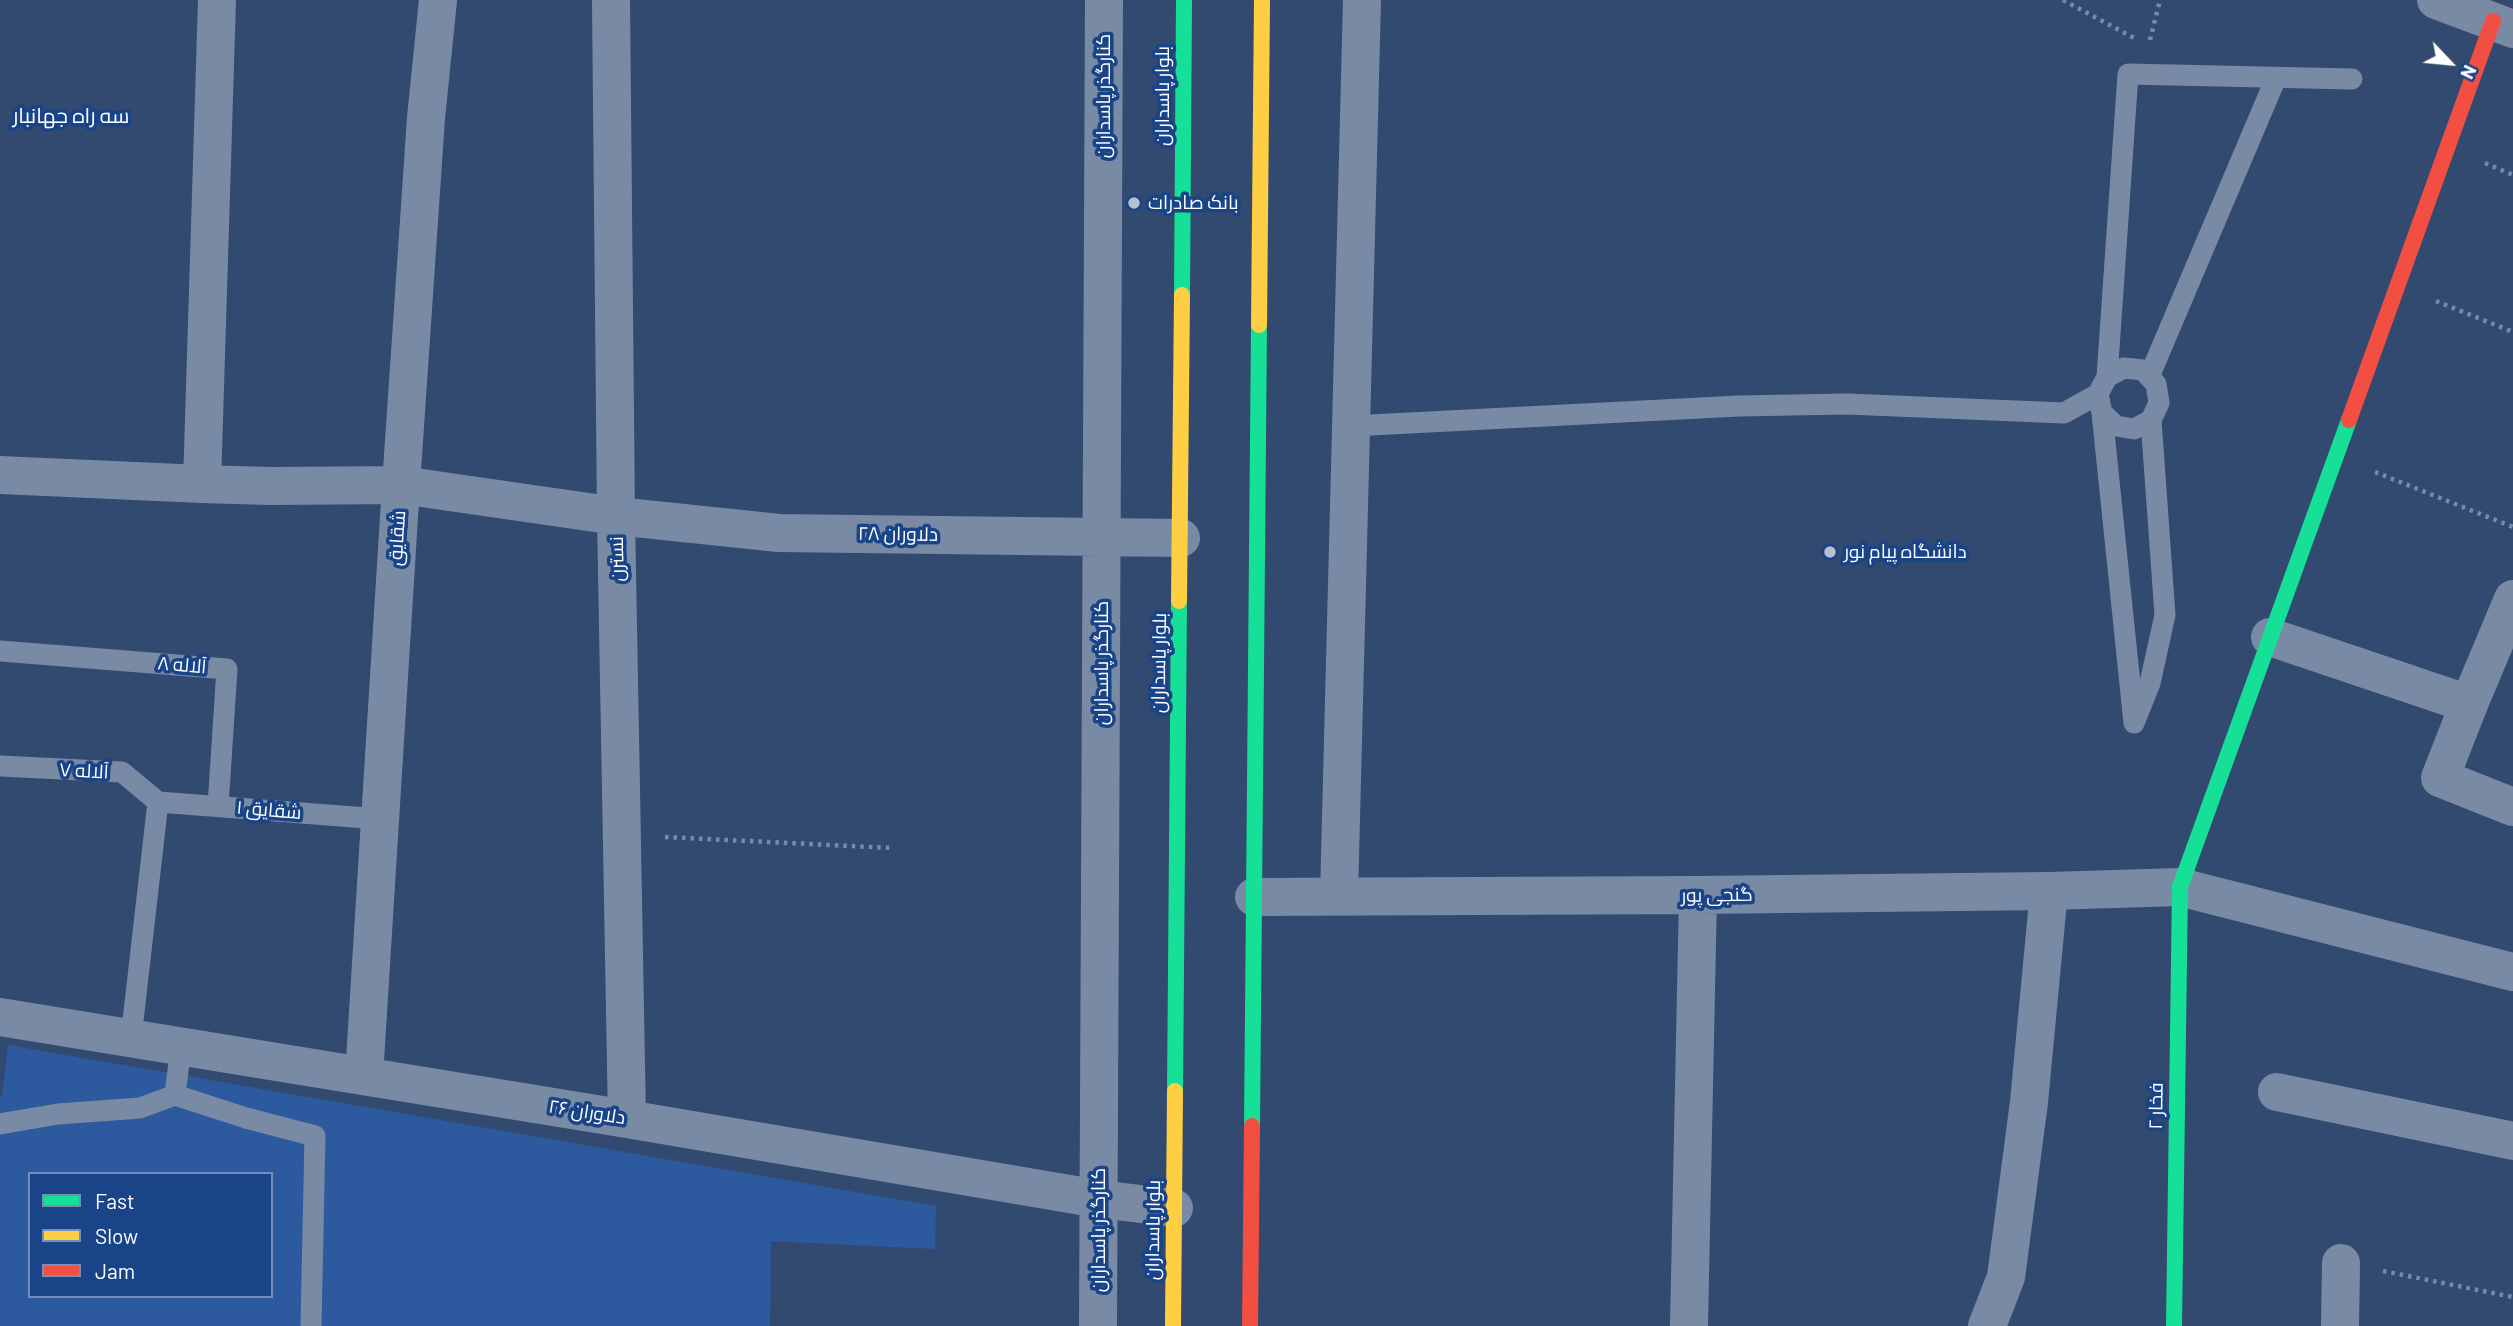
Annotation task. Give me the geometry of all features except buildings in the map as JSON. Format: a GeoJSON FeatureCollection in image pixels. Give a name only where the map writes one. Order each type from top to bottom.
{"type":"FeatureCollection","features":[{"type":"Feature","properties":{"kind":"main road","name":"بلوار پاسداران"},"geometry":{"type":"LineString","coordinates":[[1173,1326],[1184,0]]}},
{"type":"Feature","properties":{"kind":"main road"},"geometry":{"type":"LineString","coordinates":[[1251,1326],[1262,0]]}},
{"type":"Feature","properties":{"kind":"main road","name":"فخار ۲"},"geometry":{"type":"LineString","coordinates":[[2174,1326],[2180,887],[2397,286],[2503,25]]}},
{"type":"Feature","properties":{"kind":"street"},"geometry":{"type":"LineString","coordinates":[[202,484],[218,0]]}},
{"type":"Feature","properties":{"kind":"street","name":"شقایق"},"geometry":{"type":"LineString","coordinates":[[364,1076],[425,132],[438,0]]}},
{"type":"Feature","properties":{"kind":"street","name":"نسترن"},"geometry":{"type":"LineString","coordinates":[[611,0],[616,516],[627,1119]]}},
{"type":"Feature","properties":{"kind":"street","name":"کنارگذر پاسداران"},"geometry":{"type":"LineString","coordinates":[[1098,1326],[1104,0]]}},
{"type":"Feature","properties":{"kind":"street"},"geometry":{"type":"LineString","coordinates":[[1339,896],[1362,0]]}},
{"type":"Feature","properties":{"kind":"street"},"geometry":{"type":"LineString","coordinates":[[2436,0],[2503,25]]}},
{"type":"Feature","properties":{"kind":"street","name":"دلاوران ۲۸"},"geometry":{"type":"LineString","coordinates":[[0,475],[270,486],[401,485],[616,516],[779,533],[1181,538]]}},
{"type":"Feature","properties":{"kind":"street"},"geometry":{"type":"LineString","coordinates":[[2513,600],[2440,778],[2513,807]]}},
{"type":"Feature","properties":{"kind":"street"},"geometry":{"type":"LineString","coordinates":[[2270,637],[2469,704]]}},
{"type":"Feature","properties":{"kind":"street","name":"گنجی پور"},"geometry":{"type":"LineString","coordinates":[[1254,897],[1698,895],[2180,887],[2513,972]]}},
{"type":"Feature","properties":{"kind":"street"},"geometry":{"type":"LineString","coordinates":[[1987,1326],[2006,1277],[2029,1102],[2049,891]]}},
{"type":"Feature","properties":{"kind":"street"},"geometry":{"type":"LineString","coordinates":[[1689,1326],[1698,895]]}},
{"type":"Feature","properties":{"kind":"street","name":"دلاوران ۲۶"},"geometry":{"type":"LineString","coordinates":[[0,1017],[1099,1199],[1174,1208]]}},
{"type":"Feature","properties":{"kind":"street"},"geometry":{"type":"LineString","coordinates":[[2277,1092],[2513,1142]]}},
{"type":"Feature","properties":{"kind":"street"},"geometry":{"type":"LineString","coordinates":[[2340,1326],[2341,1263]]}},
{"type":"Feature","properties":{"kind":"lane"},"geometry":{"type":"LineString","coordinates":[[1351,426],[1739,406],[1847,404],[2064,413],[2102,395],[2124,368],[2143,370],[2156,384],[2159,403],[2151,420],[2165,615],[2150,683],[2134,723],[2102,395],[2128,74],[2352,79]]}},
{"type":"Feature","properties":{"kind":"lane"},"geometry":{"type":"LineString","coordinates":[[2149,377],[2276,78]]}},
{"type":"Feature","properties":{"kind":"lane"},"geometry":{"type":"LineString","coordinates":[[2102,395],[2116,426],[2134,429],[2151,420]]}},
{"type":"Feature","properties":{"kind":"lane","name":"آلاله ۸"},"geometry":{"type":"LineString","coordinates":[[0,651],[227,669],[218,806]]}},
{"type":"Feature","properties":{"kind":"lane","name":"آلاله ۷"},"geometry":{"type":"LineString","coordinates":[[0,766],[122,772],[159,802]]}},
{"type":"Feature","properties":{"kind":"lane"},"geometry":{"type":"LineString","coordinates":[[131,1038],[159,802]]}},
{"type":"Feature","properties":{"kind":"lane","name":"شقایق ۱"},"geometry":{"type":"LineString","coordinates":[[159,802],[380,819]]}},
{"type":"Feature","properties":{"kind":"lane"},"geometry":{"type":"LineString","coordinates":[[175,1095],[181,1046]]}},
{"type":"Feature","properties":{"kind":"lane"},"geometry":{"type":"LineString","coordinates":[[0,1124],[58,1114],[140,1108],[175,1095],[246,1118],[315,1136],[311,1326]]}},
{"type":"Feature","properties":{"kind":"path"},"geometry":{"type":"LineString","coordinates":[[2063,0],[2148,45],[2160,0]]}},
{"type":"Feature","properties":{"kind":"path"},"geometry":{"type":"LineString","coordinates":[[2397,286],[2513,332]]}},
{"type":"Feature","properties":{"kind":"path"},"geometry":{"type":"LineString","coordinates":[[2335,456],[2513,527]]}},
{"type":"Feature","properties":{"kind":"path"},"geometry":{"type":"LineString","coordinates":[[622,835],[892,848]]}},
{"type":"Feature","properties":{"kind":"path"},"geometry":{"type":"LineString","coordinates":[[2341,1263],[2513,1297]]}},
{"type":"Feature","properties":{"kind":"shaded area"},"geometry":{"type":"Polygon","coordinates":[[[8,1045],[936,1206],[935,1249],[771,1241],[770,1326],[0,1326],[0,1096],[8,1045]]]}},
{"type":"Feature","properties":{"kind":"traffic: fast"},"geometry":{"type":"LineString","coordinates":[[1182,295],[1184,0]]}},
{"type":"Feature","properties":{"kind":"traffic: fast"},"geometry":{"type":"LineString","coordinates":[[1252,1126],[1259,325]]}},
{"type":"Feature","properties":{"kind":"traffic: fast"},"geometry":{"type":"LineString","coordinates":[[2174,1326],[2180,887],[2349,420]]}},
{"type":"Feature","properties":{"kind":"traffic: fast"},"geometry":{"type":"LineString","coordinates":[[1175,1091],[1179,601]]}},
{"type":"Feature","properties":{"kind":"traffic: slow"},"geometry":{"type":"LineString","coordinates":[[1259,325],[1262,0]]}},
{"type":"Feature","properties":{"kind":"traffic: slow"},"geometry":{"type":"LineString","coordinates":[[1179,601],[1182,295]]}},
{"type":"Feature","properties":{"kind":"traffic: slow"},"geometry":{"type":"LineString","coordinates":[[1173,1326],[1175,1091]]}},
{"type":"Feature","properties":{"kind":"traffic: jam"},"geometry":{"type":"LineString","coordinates":[[2349,420],[2493,21]]}},
{"type":"Feature","properties":{"kind":"traffic: jam"},"geometry":{"type":"LineString","coordinates":[[1250,1326],[1252,1126]]}},
{"type":"Feature","properties":{"kind":"place","name":"بانک صادرات"},"geometry":{"type":"Point","coordinates":[1134,203]}},
{"type":"Feature","properties":{"kind":"place","name":"دانشگاه پیام نور"},"geometry":{"type":"Point","coordinates":[1830,552]}},
{"type":"Feature","properties":{"kind":"district","name":"سه راه جهانبار"},"geometry":{"type":"Point","coordinates":[71,116]}}]}
